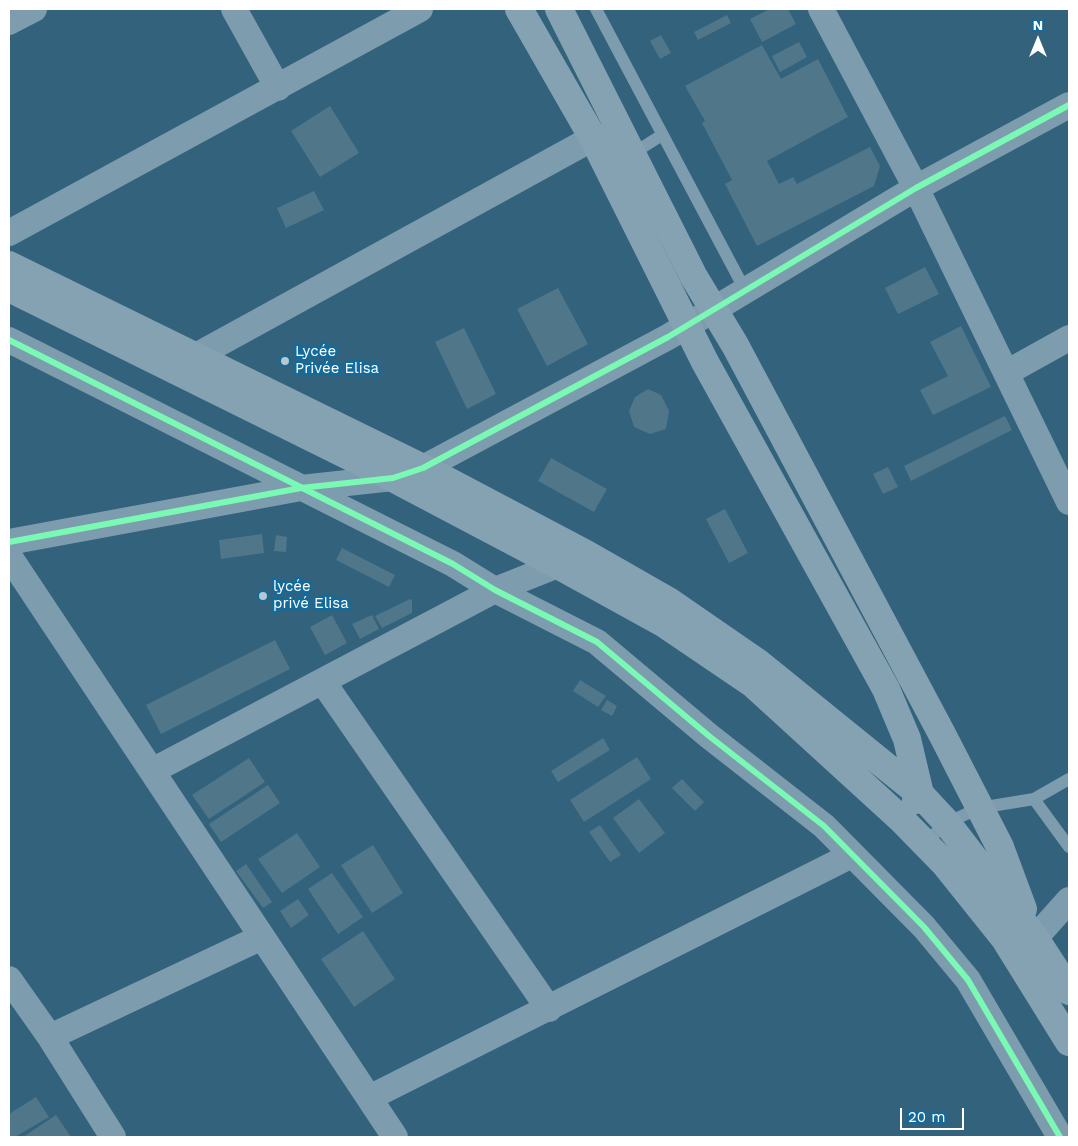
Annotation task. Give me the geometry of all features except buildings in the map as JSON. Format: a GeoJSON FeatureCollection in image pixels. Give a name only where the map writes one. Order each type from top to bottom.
{"type":"FeatureCollection","features":[{"type":"Feature","properties":{"kind":"street"},"geometry":{"type":"LineString","coordinates":[[9,22],[34,9]]}},
{"type":"Feature","properties":{"kind":"street"},"geometry":{"type":"LineString","coordinates":[[234,9],[278,88]]}},
{"type":"Feature","properties":{"kind":"street"},"geometry":{"type":"LineString","coordinates":[[9,233],[420,9]]}},
{"type":"Feature","properties":{"kind":"street"},"geometry":{"type":"LineString","coordinates":[[519,9],[593,138],[686,324],[886,688],[906,739],[920,794],[902,820]]}},
{"type":"Feature","properties":{"kind":"street"},"geometry":{"type":"LineString","coordinates":[[558,9],[694,276],[735,345],[942,734],[1000,847],[1035,938]]}},
{"type":"Feature","properties":{"kind":"street"},"geometry":{"type":"LineString","coordinates":[[825,10],[916,188],[1069,502]]}},
{"type":"Feature","properties":{"kind":"street"},"geometry":{"type":"LineString","coordinates":[[9,542],[301,488],[393,478],[423,468],[650,346],[916,188],[1069,105]]}},
{"type":"Feature","properties":{"kind":"street"},"geometry":{"type":"LineString","coordinates":[[196,356],[593,138]]}},
{"type":"Feature","properties":{"kind":"street"},"geometry":{"type":"LineString","coordinates":[[9,265],[423,468],[586,554],[670,602],[757,662],[920,794],[947,823],[1035,938],[1069,991]]}},
{"type":"Feature","properties":{"kind":"street"},"geometry":{"type":"LineString","coordinates":[[9,288],[393,478],[558,565],[664,623],[753,684],[925,842],[1005,939],[1069,1042]]}},
{"type":"Feature","properties":{"kind":"street"},"geometry":{"type":"LineString","coordinates":[[1006,374],[1069,338]]}},
{"type":"Feature","properties":{"kind":"street"},"geometry":{"type":"LineString","coordinates":[[9,340],[453,564],[495,590],[597,642],[709,736],[824,826],[924,927],[968,980],[1060,1137]]}},
{"type":"Feature","properties":{"kind":"street"},"geometry":{"type":"LineString","coordinates":[[9,556],[395,1137]]}},
{"type":"Feature","properties":{"kind":"street"},"geometry":{"type":"LineString","coordinates":[[152,771],[495,590],[558,565]]}},
{"type":"Feature","properties":{"kind":"street"},"geometry":{"type":"LineString","coordinates":[[323,682],[549,1009]]}},
{"type":"Feature","properties":{"kind":"street"},"geometry":{"type":"LineString","coordinates":[[369,1098],[852,855]]}},
{"type":"Feature","properties":{"kind":"street"},"geometry":{"type":"LineString","coordinates":[[1035,938],[1069,900]]}},
{"type":"Feature","properties":{"kind":"street"},"geometry":{"type":"LineString","coordinates":[[50,1037],[262,937]]}},
{"type":"Feature","properties":{"kind":"street"},"geometry":{"type":"LineString","coordinates":[[9,979],[50,1037],[113,1137]]}},
{"type":"Feature","properties":{"kind":"lane"},"geometry":{"type":"LineString","coordinates":[[596,9],[744,290]]}},
{"type":"Feature","properties":{"kind":"lane"},"geometry":{"type":"LineString","coordinates":[[632,154],[662,135]]}},
{"type":"Feature","properties":{"kind":"lane"},"geometry":{"type":"LineString","coordinates":[[925,842],[947,823],[979,808],[1034,799],[1069,779]]}},
{"type":"Feature","properties":{"kind":"lane"},"geometry":{"type":"LineString","coordinates":[[1034,799],[1069,848]]}},
{"type":"Feature","properties":{"kind":"cycle path"},"geometry":{"type":"LineString","coordinates":[[9,542],[301,488],[393,478],[423,468],[668,337],[916,188],[1069,105]]}},
{"type":"Feature","properties":{"kind":"cycle path"},"geometry":{"type":"LineString","coordinates":[[9,340],[453,564],[495,590],[597,642],[709,736],[824,826],[924,927],[968,980],[1060,1137]]}},
{"type":"Feature","properties":{"kind":"place","name":"Lycée Privée Elisa"},"geometry":{"type":"Point","coordinates":[285,361]}},
{"type":"Feature","properties":{"kind":"place","name":"lycée privé Elisa"},"geometry":{"type":"Point","coordinates":[263,596]}}]}
